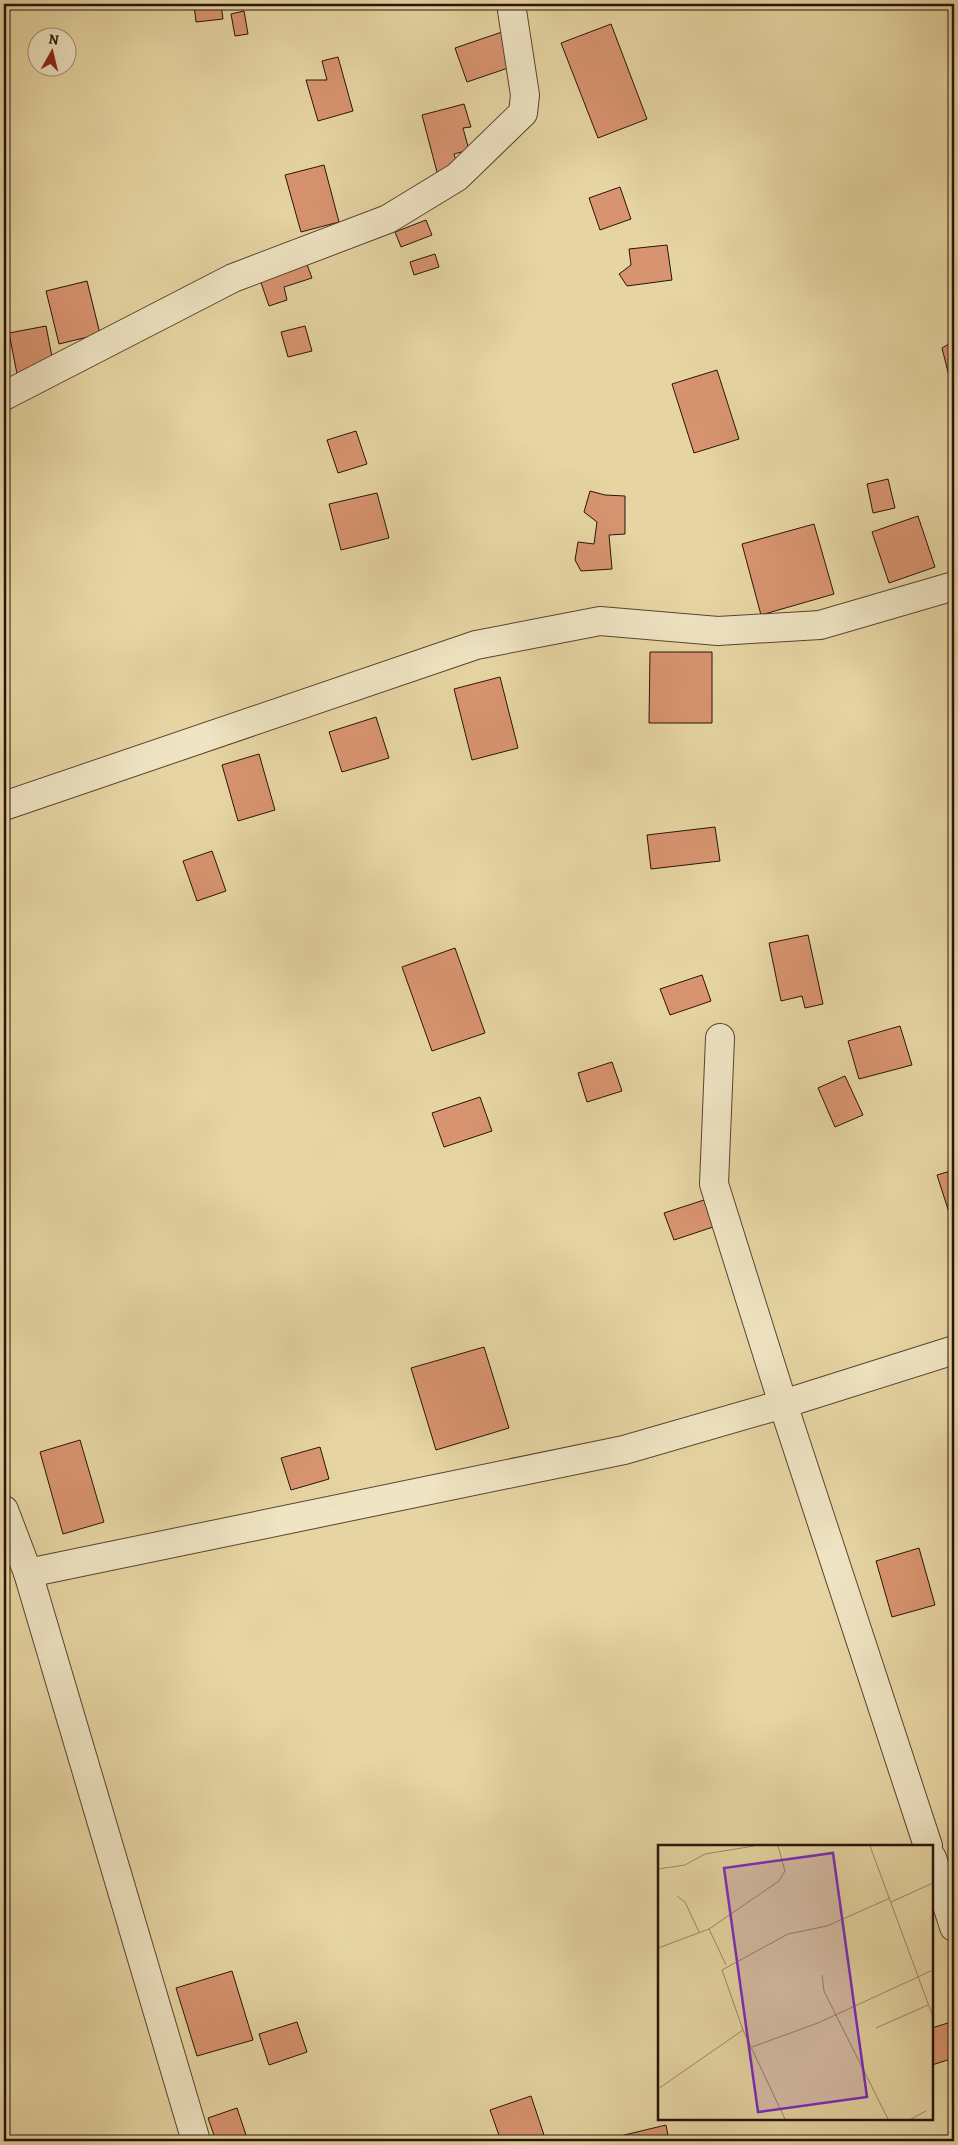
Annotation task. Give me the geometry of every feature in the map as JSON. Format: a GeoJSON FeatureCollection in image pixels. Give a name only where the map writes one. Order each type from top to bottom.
{"type":"FeatureCollection","features":[{"type":"Feature","properties":{"kind":"street"},"geometry":{"type":"LineString","coordinates":[[4,396],[233,278],[388,219],[456,177],[523,113],[525,95],[511,4]]}},
{"type":"Feature","properties":{"kind":"street"},"geometry":{"type":"LineString","coordinates":[[4,806],[476,645],[600,621],[718,631],[820,624],[954,586]]}},
{"type":"Feature","properties":{"kind":"street"},"geometry":{"type":"LineString","coordinates":[[720,1038],[714,1184],[783,1404],[928,1845]]}},
{"type":"Feature","properties":{"kind":"street"},"geometry":{"type":"LineString","coordinates":[[28,1573],[624,1450],[783,1404],[954,1350]]}},
{"type":"Feature","properties":{"kind":"street"},"geometry":{"type":"LineString","coordinates":[[4,1510],[28,1573],[196,2141]]}},
{"type":"Feature","properties":{"kind":"street"},"geometry":{"type":"LineString","coordinates":[[933,1861],[954,1927]]}},
{"type":"Feature","properties":{"kind":"building"},"geometry":{"type":"Polygon","coordinates":[[[194,4],[221,4],[223,19],[196,22],[194,4]]]}},
{"type":"Feature","properties":{"kind":"building"},"geometry":{"type":"Polygon","coordinates":[[[244,11],[248,34],[235,36],[231,14],[244,11]]]}},
{"type":"Feature","properties":{"kind":"building"},"geometry":{"type":"Polygon","coordinates":[[[611,24],[647,119],[598,138],[561,43],[611,24]]]}},
{"type":"Feature","properties":{"kind":"building"},"geometry":{"type":"Polygon","coordinates":[[[502,32],[514,66],[467,82],[455,48],[502,32]]]}},
{"type":"Feature","properties":{"kind":"building"},"geometry":{"type":"Polygon","coordinates":[[[338,57],[353,111],[318,121],[306,80],[327,80],[322,61],[338,57]]]}},
{"type":"Feature","properties":{"kind":"building"},"geometry":{"type":"Polygon","coordinates":[[[464,104],[471,127],[463,128],[469,150],[454,154],[459,170],[438,176],[422,115],[464,104]]]}},
{"type":"Feature","properties":{"kind":"building"},"geometry":{"type":"Polygon","coordinates":[[[324,165],[339,222],[301,232],[285,175],[324,165]]]}},
{"type":"Feature","properties":{"kind":"building"},"geometry":{"type":"Polygon","coordinates":[[[620,187],[631,219],[600,230],[589,198],[620,187]]]}},
{"type":"Feature","properties":{"kind":"building"},"geometry":{"type":"Polygon","coordinates":[[[426,220],[432,235],[401,247],[395,232],[426,220]]]}},
{"type":"Feature","properties":{"kind":"building"},"geometry":{"type":"Polygon","coordinates":[[[667,245],[672,280],[627,286],[619,274],[631,265],[629,249],[667,245]]]}},
{"type":"Feature","properties":{"kind":"building"},"geometry":{"type":"Polygon","coordinates":[[[435,254],[439,267],[414,275],[410,262],[435,254]]]}},
{"type":"Feature","properties":{"kind":"building"},"geometry":{"type":"Polygon","coordinates":[[[305,259],[312,278],[284,287],[287,300],[269,306],[258,274],[305,259]]]}},
{"type":"Feature","properties":{"kind":"building"},"geometry":{"type":"Polygon","coordinates":[[[87,281],[100,334],[59,344],[46,291],[87,281]]]}},
{"type":"Feature","properties":{"kind":"building"},"geometry":{"type":"Polygon","coordinates":[[[46,326],[54,367],[17,374],[9,333],[46,326]]]}},
{"type":"Feature","properties":{"kind":"building"},"geometry":{"type":"Polygon","coordinates":[[[305,326],[312,351],[288,357],[281,332],[305,326]]]}},
{"type":"Feature","properties":{"kind":"building"},"geometry":{"type":"Polygon","coordinates":[[[954,341],[954,396],[942,348],[954,341]]]}},
{"type":"Feature","properties":{"kind":"building"},"geometry":{"type":"Polygon","coordinates":[[[717,370],[739,439],[694,453],[672,384],[717,370]]]}},
{"type":"Feature","properties":{"kind":"building"},"geometry":{"type":"Polygon","coordinates":[[[356,431],[367,464],[338,473],[327,440],[356,431]]]}},
{"type":"Feature","properties":{"kind":"building"},"geometry":{"type":"Polygon","coordinates":[[[888,479],[895,508],[873,513],[867,484],[888,479]]]}},
{"type":"Feature","properties":{"kind":"building"},"geometry":{"type":"Polygon","coordinates":[[[590,491],[605,495],[625,496],[625,534],[609,535],[612,569],[581,571],[575,560],[578,542],[594,544],[597,522],[584,512],[590,491]]]}},
{"type":"Feature","properties":{"kind":"building"},"geometry":{"type":"Polygon","coordinates":[[[377,493],[389,538],[341,550],[329,504],[377,493]]]}},
{"type":"Feature","properties":{"kind":"building"},"geometry":{"type":"Polygon","coordinates":[[[918,516],[935,567],[889,583],[872,532],[918,516]]]}},
{"type":"Feature","properties":{"kind":"building"},"geometry":{"type":"Polygon","coordinates":[[[814,524],[834,594],[761,615],[742,544],[814,524]]]}},
{"type":"Feature","properties":{"kind":"building"},"geometry":{"type":"Polygon","coordinates":[[[650,652],[712,652],[712,723],[649,723],[650,652]]]}},
{"type":"Feature","properties":{"kind":"building"},"geometry":{"type":"Polygon","coordinates":[[[500,677],[518,748],[472,760],[454,689],[500,677]]]}},
{"type":"Feature","properties":{"kind":"building"},"geometry":{"type":"Polygon","coordinates":[[[376,717],[389,758],[342,772],[329,732],[376,717]]]}},
{"type":"Feature","properties":{"kind":"building"},"geometry":{"type":"Polygon","coordinates":[[[259,754],[275,810],[238,821],[222,765],[259,754]]]}},
{"type":"Feature","properties":{"kind":"building"},"geometry":{"type":"Polygon","coordinates":[[[715,827],[720,861],[651,869],[647,835],[715,827]]]}},
{"type":"Feature","properties":{"kind":"building"},"geometry":{"type":"Polygon","coordinates":[[[212,851],[226,891],[197,901],[183,861],[212,851]]]}},
{"type":"Feature","properties":{"kind":"building"},"geometry":{"type":"Polygon","coordinates":[[[808,935],[823,1004],[805,1008],[802,996],[781,1001],[769,943],[808,935]]]}},
{"type":"Feature","properties":{"kind":"building"},"geometry":{"type":"Polygon","coordinates":[[[455,948],[485,1033],[432,1051],[402,967],[455,948]]]}},
{"type":"Feature","properties":{"kind":"building"},"geometry":{"type":"Polygon","coordinates":[[[702,975],[711,1001],[670,1015],[660,989],[702,975]]]}},
{"type":"Feature","properties":{"kind":"building"},"geometry":{"type":"Polygon","coordinates":[[[900,1026],[912,1065],[859,1079],[848,1041],[900,1026]]]}},
{"type":"Feature","properties":{"kind":"building"},"geometry":{"type":"Polygon","coordinates":[[[612,1062],[622,1091],[587,1102],[578,1073],[612,1062]]]}},
{"type":"Feature","properties":{"kind":"building"},"geometry":{"type":"Polygon","coordinates":[[[845,1076],[863,1115],[835,1127],[818,1088],[845,1076]]]}},
{"type":"Feature","properties":{"kind":"building"},"geometry":{"type":"Polygon","coordinates":[[[480,1097],[492,1131],[444,1147],[432,1113],[480,1097]]]}},
{"type":"Feature","properties":{"kind":"building"},"geometry":{"type":"Polygon","coordinates":[[[954,1170],[954,1228],[937,1175],[954,1170]]]}},
{"type":"Feature","properties":{"kind":"building"},"geometry":{"type":"Polygon","coordinates":[[[704,1200],[713,1227],[674,1240],[664,1213],[704,1200]]]}},
{"type":"Feature","properties":{"kind":"building"},"geometry":{"type":"Polygon","coordinates":[[[484,1347],[509,1428],[436,1450],[411,1368],[484,1347]]]}},
{"type":"Feature","properties":{"kind":"building"},"geometry":{"type":"Polygon","coordinates":[[[80,1440],[104,1522],[63,1534],[40,1452],[80,1440]]]}},
{"type":"Feature","properties":{"kind":"building"},"geometry":{"type":"Polygon","coordinates":[[[320,1447],[329,1479],[291,1490],[281,1458],[320,1447]]]}},
{"type":"Feature","properties":{"kind":"building"},"geometry":{"type":"Polygon","coordinates":[[[919,1548],[935,1605],[892,1617],[876,1561],[919,1548]]]}},
{"type":"Feature","properties":{"kind":"building"},"geometry":{"type":"Polygon","coordinates":[[[232,1971],[253,2040],[197,2056],[176,1988],[232,1971]]]}},
{"type":"Feature","properties":{"kind":"building"},"geometry":{"type":"Polygon","coordinates":[[[954,2021],[954,2058],[933,2065],[933,2028],[954,2021]]]}},
{"type":"Feature","properties":{"kind":"building"},"geometry":{"type":"Polygon","coordinates":[[[297,2022],[307,2052],[269,2065],[259,2034],[297,2022]]]}},
{"type":"Feature","properties":{"kind":"building"},"geometry":{"type":"Polygon","coordinates":[[[531,2096],[546,2141],[501,2141],[490,2110],[531,2096]]]}},
{"type":"Feature","properties":{"kind":"building"},"geometry":{"type":"Polygon","coordinates":[[[237,2108],[248,2141],[216,2141],[208,2118],[237,2108]]]}},
{"type":"Feature","properties":{"kind":"building"},"geometry":{"type":"Polygon","coordinates":[[[666,2125],[669,2141],[622,2141],[620,2136],[666,2125]]]}}]}
